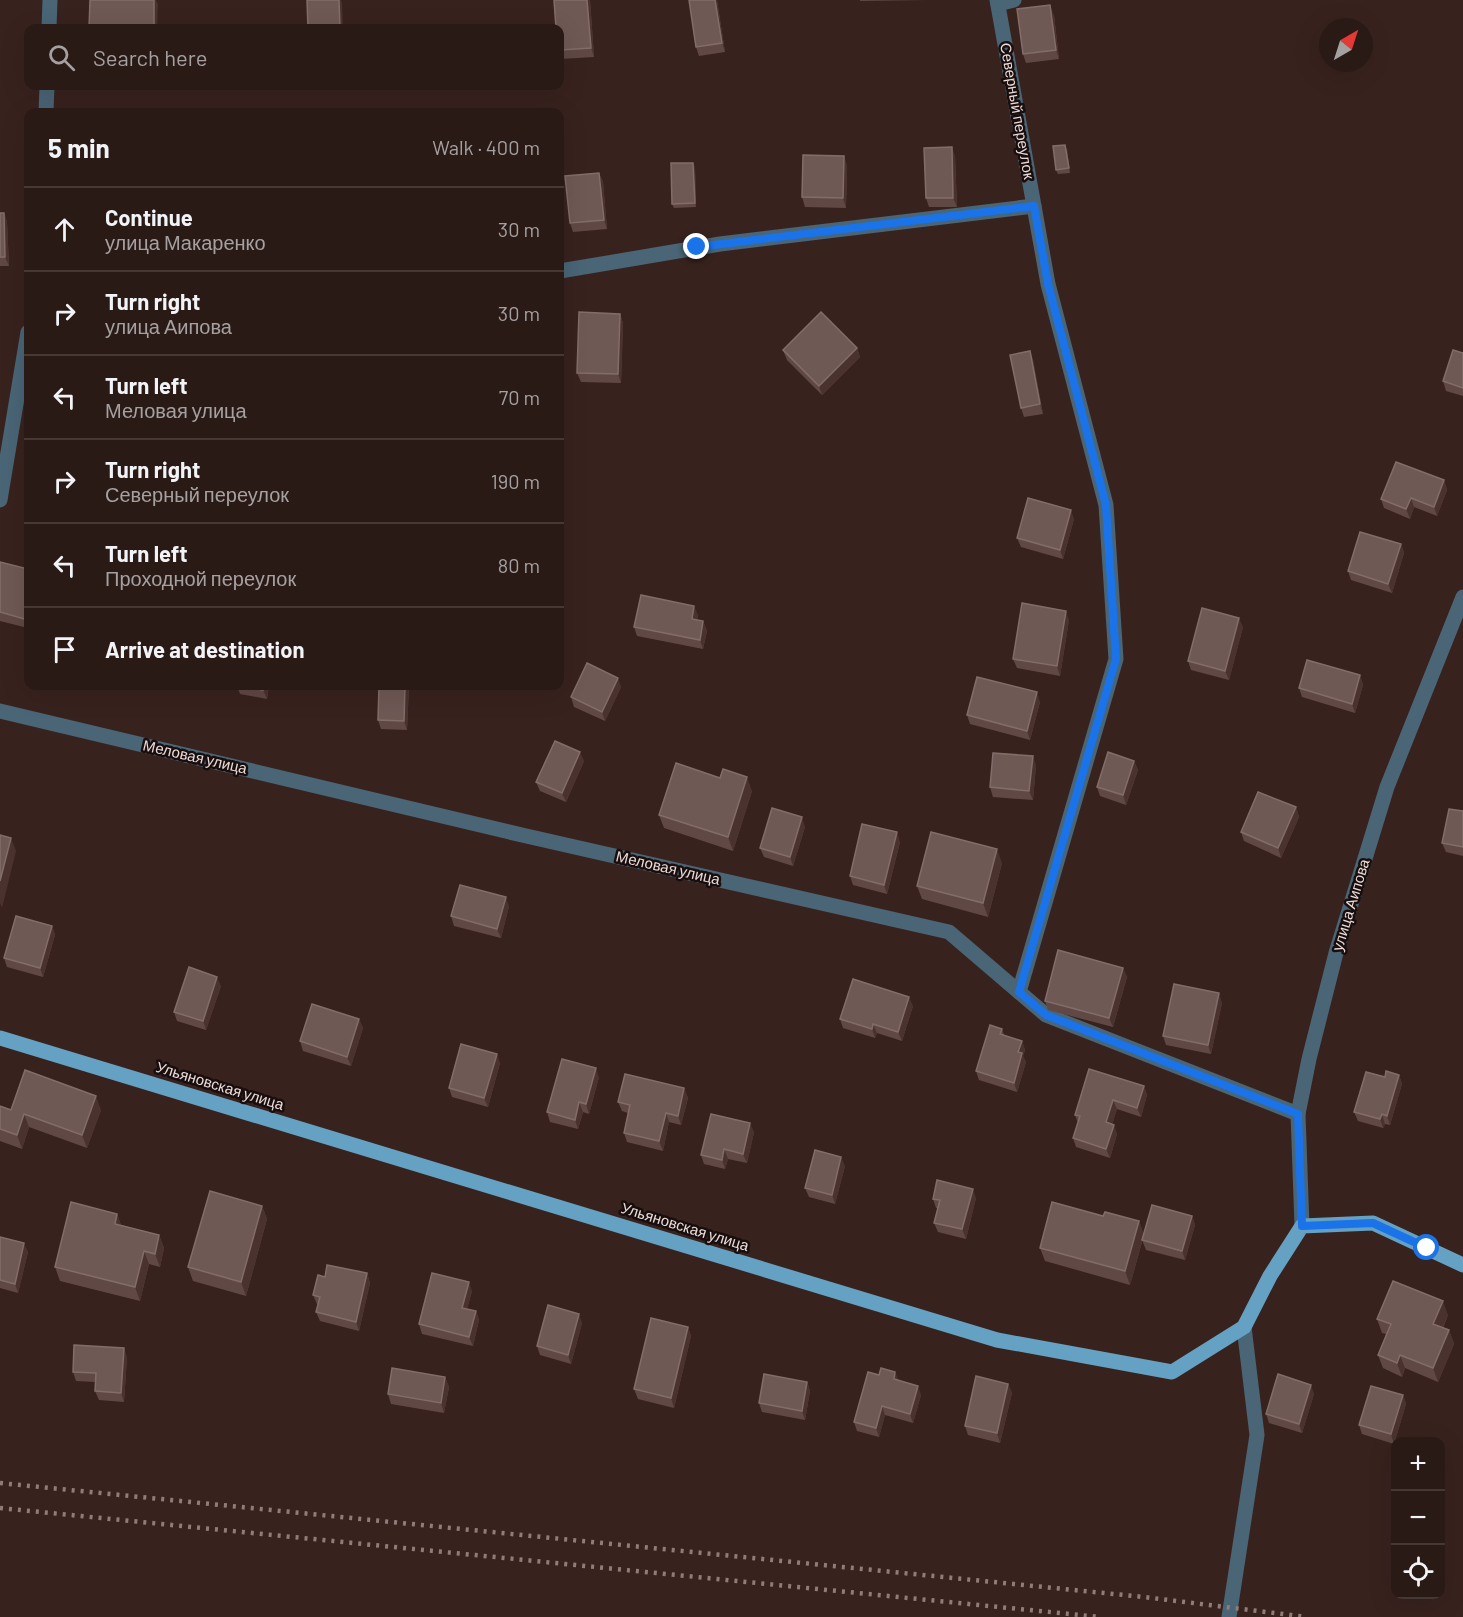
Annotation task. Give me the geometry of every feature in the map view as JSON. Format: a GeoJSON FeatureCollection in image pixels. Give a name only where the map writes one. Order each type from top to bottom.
{"type":"FeatureCollection","features":[{"type":"Feature","properties":{"kind":"main road","name":"Ульяновская улица"},"geometry":{"type":"LineString","coordinates":[[0,1038],[997,1340],[1172,1372],[1244,1327]]}},
{"type":"Feature","properties":{"kind":"main road"},"geometry":{"type":"LineString","coordinates":[[1244,1327],[1270,1276],[1302,1226],[1373,1223],[1463,1265]]}},
{"type":"Feature","properties":{"kind":"street"},"geometry":{"type":"LineString","coordinates":[[49,24],[50,0]]}},
{"type":"Feature","properties":{"kind":"street"},"geometry":{"type":"LineString","coordinates":[[998,2],[1014,0]]}},
{"type":"Feature","properties":{"kind":"street","name":"Северный переулок"},"geometry":{"type":"LineString","coordinates":[[998,2],[1048,284],[1106,505],[1116,659],[1019,992]]}},
{"type":"Feature","properties":{"kind":"street"},"geometry":{"type":"LineString","coordinates":[[46,108],[47,90]]}},
{"type":"Feature","properties":{"kind":"street"},"geometry":{"type":"LineString","coordinates":[[564,270],[720,244],[1034,206]]}},
{"type":"Feature","properties":{"kind":"street"},"geometry":{"type":"LineString","coordinates":[[0,500],[24,356]]}},
{"type":"Feature","properties":{"kind":"street","name":"улица Аипова"},"geometry":{"type":"LineString","coordinates":[[1302,1226],[1298,1114],[1309,1059],[1336,952],[1388,787],[1463,597]]}},
{"type":"Feature","properties":{"kind":"street","name":"Меловая улица"},"geometry":{"type":"LineString","coordinates":[[0,711],[533,838],[949,932],[1046,1015],[1298,1114]]}},
{"type":"Feature","properties":{"kind":"street"},"geometry":{"type":"LineString","coordinates":[[1229,1617],[1257,1435],[1244,1327]]}},
{"type":"Feature","properties":{"kind":"building"},"geometry":{"type":"Polygon","coordinates":[[[90,0],[154,0],[154,24],[89,24],[90,0]]]}},
{"type":"Feature","properties":{"kind":"building"},"geometry":{"type":"Polygon","coordinates":[[[307,0],[339,0],[340,24],[308,24],[307,0]]]}},
{"type":"Feature","properties":{"kind":"building"},"geometry":{"type":"Polygon","coordinates":[[[554,0],[587,0],[591,48],[564,50],[564,24],[556,24],[554,0]]]}},
{"type":"Feature","properties":{"kind":"building"},"geometry":{"type":"Polygon","coordinates":[[[689,0],[715,0],[722,43],[696,47],[689,0]]]}},
{"type":"Feature","properties":{"kind":"building"},"geometry":{"type":"Polygon","coordinates":[[[1050,5],[1056,50],[1023,54],[1017,9],[1050,5]]]}},
{"type":"Feature","properties":{"kind":"building"},"geometry":{"type":"Polygon","coordinates":[[[1065,145],[1069,168],[1056,170],[1053,146],[1065,145]]]}},
{"type":"Feature","properties":{"kind":"building"},"geometry":{"type":"Polygon","coordinates":[[[952,147],[953,198],[926,198],[924,148],[952,147]]]}},
{"type":"Feature","properties":{"kind":"building"},"geometry":{"type":"Polygon","coordinates":[[[803,155],[844,156],[843,198],[802,197],[803,155]]]}},
{"type":"Feature","properties":{"kind":"building"},"geometry":{"type":"Polygon","coordinates":[[[671,163],[693,163],[695,203],[672,204],[671,163]]]}},
{"type":"Feature","properties":{"kind":"building"},"geometry":{"type":"Polygon","coordinates":[[[599,173],[604,220],[570,223],[565,176],[599,173]]]}},
{"type":"Feature","properties":{"kind":"building"},"geometry":{"type":"Polygon","coordinates":[[[0,213],[4,213],[5,257],[0,257],[0,213]]]}},
{"type":"Feature","properties":{"kind":"building"},"geometry":{"type":"Polygon","coordinates":[[[579,312],[620,314],[618,374],[577,373],[579,312]]]}},
{"type":"Feature","properties":{"kind":"building"},"geometry":{"type":"Polygon","coordinates":[[[821,312],[857,348],[819,386],[783,350],[821,312]]]}},
{"type":"Feature","properties":{"kind":"building"},"geometry":{"type":"Polygon","coordinates":[[[1453,350],[1463,353],[1463,388],[1443,381],[1453,350]]]}},
{"type":"Feature","properties":{"kind":"building"},"geometry":{"type":"Polygon","coordinates":[[[1030,351],[1040,404],[1021,408],[1010,355],[1030,351]]]}},
{"type":"Feature","properties":{"kind":"building"},"geometry":{"type":"Polygon","coordinates":[[[1396,462],[1444,480],[1434,507],[1411,498],[1406,509],[1381,499],[1396,462]]]}},
{"type":"Feature","properties":{"kind":"building"},"geometry":{"type":"Polygon","coordinates":[[[1028,498],[1071,510],[1060,550],[1017,538],[1028,498]]]}},
{"type":"Feature","properties":{"kind":"building"},"geometry":{"type":"Polygon","coordinates":[[[1360,532],[1401,544],[1388,584],[1348,571],[1360,532]]]}},
{"type":"Feature","properties":{"kind":"building"},"geometry":{"type":"Polygon","coordinates":[[[0,562],[24,568],[24,619],[0,612],[0,562]]]}},
{"type":"Feature","properties":{"kind":"building"},"geometry":{"type":"Polygon","coordinates":[[[641,595],[694,606],[692,619],[703,621],[700,640],[634,627],[641,595]]]}},
{"type":"Feature","properties":{"kind":"building"},"geometry":{"type":"Polygon","coordinates":[[[1022,603],[1066,611],[1057,666],[1013,659],[1022,603]]]}},
{"type":"Feature","properties":{"kind":"building"},"geometry":{"type":"Polygon","coordinates":[[[1202,608],[1239,618],[1225,671],[1188,661],[1202,608]]]}},
{"type":"Feature","properties":{"kind":"building"},"geometry":{"type":"Polygon","coordinates":[[[1307,660],[1360,675],[1352,704],[1299,688],[1307,660]]]}},
{"type":"Feature","properties":{"kind":"building"},"geometry":{"type":"Polygon","coordinates":[[[587,663],[618,678],[602,712],[571,697],[587,663]]]}},
{"type":"Feature","properties":{"kind":"building"},"geometry":{"type":"Polygon","coordinates":[[[977,677],[1037,692],[1027,731],[967,715],[977,677]]]}},
{"type":"Feature","properties":{"kind":"building"},"geometry":{"type":"Polygon","coordinates":[[[379,690],[405,690],[404,721],[378,720],[379,690]]]}},
{"type":"Feature","properties":{"kind":"building"},"geometry":{"type":"Polygon","coordinates":[[[555,741],[580,752],[562,793],[536,782],[555,741]]]}},
{"type":"Feature","properties":{"kind":"building"},"geometry":{"type":"Polygon","coordinates":[[[1108,752],[1134,761],[1123,795],[1097,787],[1108,752]]]}},
{"type":"Feature","properties":{"kind":"building"},"geometry":{"type":"Polygon","coordinates":[[[993,753],[1033,756],[1029,791],[990,787],[993,753]]]}},
{"type":"Feature","properties":{"kind":"building"},"geometry":{"type":"Polygon","coordinates":[[[676,763],[720,778],[723,769],[747,777],[728,837],[659,815],[676,763]]]}},
{"type":"Feature","properties":{"kind":"building"},"geometry":{"type":"Polygon","coordinates":[[[1258,792],[1296,807],[1278,848],[1241,832],[1258,792]]]}},
{"type":"Feature","properties":{"kind":"building"},"geometry":{"type":"Polygon","coordinates":[[[772,808],[802,817],[790,857],[760,848],[772,808]]]}},
{"type":"Feature","properties":{"kind":"building"},"geometry":{"type":"Polygon","coordinates":[[[1449,809],[1463,811],[1463,847],[1442,843],[1449,809]]]}},
{"type":"Feature","properties":{"kind":"building"},"geometry":{"type":"Polygon","coordinates":[[[862,824],[897,832],[884,885],[850,876],[862,824]]]}},
{"type":"Feature","properties":{"kind":"building"},"geometry":{"type":"Polygon","coordinates":[[[931,832],[997,849],[983,903],[917,886],[931,832]]]}},
{"type":"Feature","properties":{"kind":"building"},"geometry":{"type":"Polygon","coordinates":[[[0,835],[11,838],[0,881],[0,835]]]}},
{"type":"Feature","properties":{"kind":"building"},"geometry":{"type":"Polygon","coordinates":[[[460,885],[506,897],[497,929],[451,916],[460,885]]]}},
{"type":"Feature","properties":{"kind":"building"},"geometry":{"type":"Polygon","coordinates":[[[16,916],[52,926],[40,968],[4,958],[16,916]]]}},
{"type":"Feature","properties":{"kind":"building"},"geometry":{"type":"Polygon","coordinates":[[[1058,950],[1123,968],[1109,1018],[1045,1001],[1058,950]]]}},
{"type":"Feature","properties":{"kind":"building"},"geometry":{"type":"Polygon","coordinates":[[[189,967],[217,977],[203,1021],[174,1012],[189,967]]]}},
{"type":"Feature","properties":{"kind":"building"},"geometry":{"type":"Polygon","coordinates":[[[853,979],[909,997],[898,1032],[873,1024],[872,1029],[840,1019],[853,979]]]}},
{"type":"Feature","properties":{"kind":"building"},"geometry":{"type":"Polygon","coordinates":[[[1174,984],[1219,993],[1208,1045],[1163,1036],[1174,984]]]}},
{"type":"Feature","properties":{"kind":"building"},"geometry":{"type":"Polygon","coordinates":[[[312,1004],[359,1019],[347,1057],[300,1041],[312,1004]]]}},
{"type":"Feature","properties":{"kind":"building"},"geometry":{"type":"Polygon","coordinates":[[[990,1025],[1002,1029],[1000,1034],[1022,1041],[1018,1052],[1022,1053],[1014,1083],[976,1071],[990,1025]]]}},
{"type":"Feature","properties":{"kind":"building"},"geometry":{"type":"Polygon","coordinates":[[[461,1044],[497,1054],[484,1098],[449,1088],[461,1044]]]}},
{"type":"Feature","properties":{"kind":"building"},"geometry":{"type":"Polygon","coordinates":[[[562,1059],[596,1068],[586,1104],[579,1102],[575,1120],[547,1112],[562,1059]]]}},
{"type":"Feature","properties":{"kind":"building"},"geometry":{"type":"Polygon","coordinates":[[[1089,1069],[1144,1086],[1137,1108],[1113,1100],[1106,1122],[1114,1125],[1106,1149],[1073,1138],[1080,1116],[1075,1115],[1089,1069]]]}},
{"type":"Feature","properties":{"kind":"building"},"geometry":{"type":"Polygon","coordinates":[[[25,1070],[96,1096],[82,1135],[24,1114],[17,1135],[0,1129],[0,1106],[11,1110],[25,1070]]]}},
{"type":"Feature","properties":{"kind":"building"},"geometry":{"type":"Polygon","coordinates":[[[1386,1071],[1399,1075],[1387,1116],[1382,1114],[1380,1119],[1354,1112],[1366,1072],[1385,1077],[1386,1071]]]}},
{"type":"Feature","properties":{"kind":"building"},"geometry":{"type":"Polygon","coordinates":[[[625,1074],[684,1088],[678,1116],[666,1113],[659,1141],[624,1133],[630,1105],[618,1102],[625,1074]]]}},
{"type":"Feature","properties":{"kind":"building"},"geometry":{"type":"Polygon","coordinates":[[[711,1114],[750,1123],[743,1154],[724,1149],[722,1160],[701,1155],[711,1114]]]}},
{"type":"Feature","properties":{"kind":"building"},"geometry":{"type":"Polygon","coordinates":[[[815,1150],[841,1157],[832,1195],[805,1188],[815,1150]]]}},
{"type":"Feature","properties":{"kind":"building"},"geometry":{"type":"Polygon","coordinates":[[[937,1180],[973,1189],[962,1229],[934,1223],[940,1200],[933,1199],[937,1180]]]}},
{"type":"Feature","properties":{"kind":"building"},"geometry":{"type":"Polygon","coordinates":[[[210,1191],[262,1206],[241,1282],[188,1267],[210,1191]]]}},
{"type":"Feature","properties":{"kind":"building"},"geometry":{"type":"Polygon","coordinates":[[[71,1202],[117,1214],[115,1224],[159,1235],[155,1254],[144,1251],[135,1287],[55,1267],[71,1202]]]}},
{"type":"Feature","properties":{"kind":"building"},"geometry":{"type":"Polygon","coordinates":[[[1052,1202],[1103,1216],[1105,1212],[1139,1221],[1125,1271],[1040,1248],[1052,1202]]]}},
{"type":"Feature","properties":{"kind":"building"},"geometry":{"type":"Polygon","coordinates":[[[1152,1205],[1192,1216],[1182,1251],[1142,1240],[1152,1205]]]}},
{"type":"Feature","properties":{"kind":"building"},"geometry":{"type":"Polygon","coordinates":[[[0,1237],[24,1243],[15,1284],[0,1280],[0,1237]]]}},
{"type":"Feature","properties":{"kind":"building"},"geometry":{"type":"Polygon","coordinates":[[[327,1265],[367,1273],[356,1322],[316,1312],[320,1297],[313,1295],[318,1275],[325,1277],[327,1265]]]}},
{"type":"Feature","properties":{"kind":"building"},"geometry":{"type":"Polygon","coordinates":[[[432,1273],[469,1282],[462,1308],[476,1311],[469,1337],[419,1324],[432,1273]]]}},
{"type":"Feature","properties":{"kind":"building"},"geometry":{"type":"Polygon","coordinates":[[[1393,1281],[1443,1301],[1433,1324],[1449,1330],[1433,1368],[1400,1355],[1397,1363],[1378,1355],[1391,1324],[1377,1319],[1393,1281]]]}},
{"type":"Feature","properties":{"kind":"building"},"geometry":{"type":"Polygon","coordinates":[[[548,1305],[579,1314],[568,1355],[537,1346],[548,1305]]]}},
{"type":"Feature","properties":{"kind":"building"},"geometry":{"type":"Polygon","coordinates":[[[651,1318],[688,1327],[671,1398],[634,1389],[651,1318]]]}},
{"type":"Feature","properties":{"kind":"building"},"geometry":{"type":"Polygon","coordinates":[[[74,1345],[124,1348],[121,1393],[95,1391],[96,1373],[73,1372],[74,1345]]]}},
{"type":"Feature","properties":{"kind":"building"},"geometry":{"type":"Polygon","coordinates":[[[392,1368],[445,1377],[441,1403],[388,1394],[392,1368]]]}},
{"type":"Feature","properties":{"kind":"building"},"geometry":{"type":"Polygon","coordinates":[[[881,1368],[895,1372],[894,1379],[918,1386],[910,1414],[882,1406],[876,1428],[854,1422],[868,1372],[879,1375],[881,1368]]]}},
{"type":"Feature","properties":{"kind":"building"},"geometry":{"type":"Polygon","coordinates":[[[764,1374],[807,1382],[802,1411],[759,1403],[764,1374]]]}},
{"type":"Feature","properties":{"kind":"building"},"geometry":{"type":"Polygon","coordinates":[[[1278,1374],[1311,1385],[1299,1424],[1266,1414],[1278,1374]]]}},
{"type":"Feature","properties":{"kind":"building"},"geometry":{"type":"Polygon","coordinates":[[[976,1376],[1008,1384],[997,1433],[965,1426],[976,1376]]]}},
{"type":"Feature","properties":{"kind":"building"},"geometry":{"type":"Polygon","coordinates":[[[1371,1386],[1403,1395],[1391,1434],[1359,1425],[1371,1386]]]}},
{"type":"Feature","properties":{"kind":"railway"},"geometry":{"type":"LineString","coordinates":[[0,1483],[1144,1597],[1307,1617]]}},
{"type":"Feature","properties":{"kind":"railway"},"geometry":{"type":"LineString","coordinates":[[0,1508],[1100,1617]]}},
{"type":"Feature","properties":{"kind":"route"},"geometry":{"type":"LineString","coordinates":[[697,247],[1034,206],[1048,284],[1106,505],[1116,659],[1019,992],[1046,1015],[1298,1114],[1302,1226],[1373,1223],[1427,1248]]}}]}
